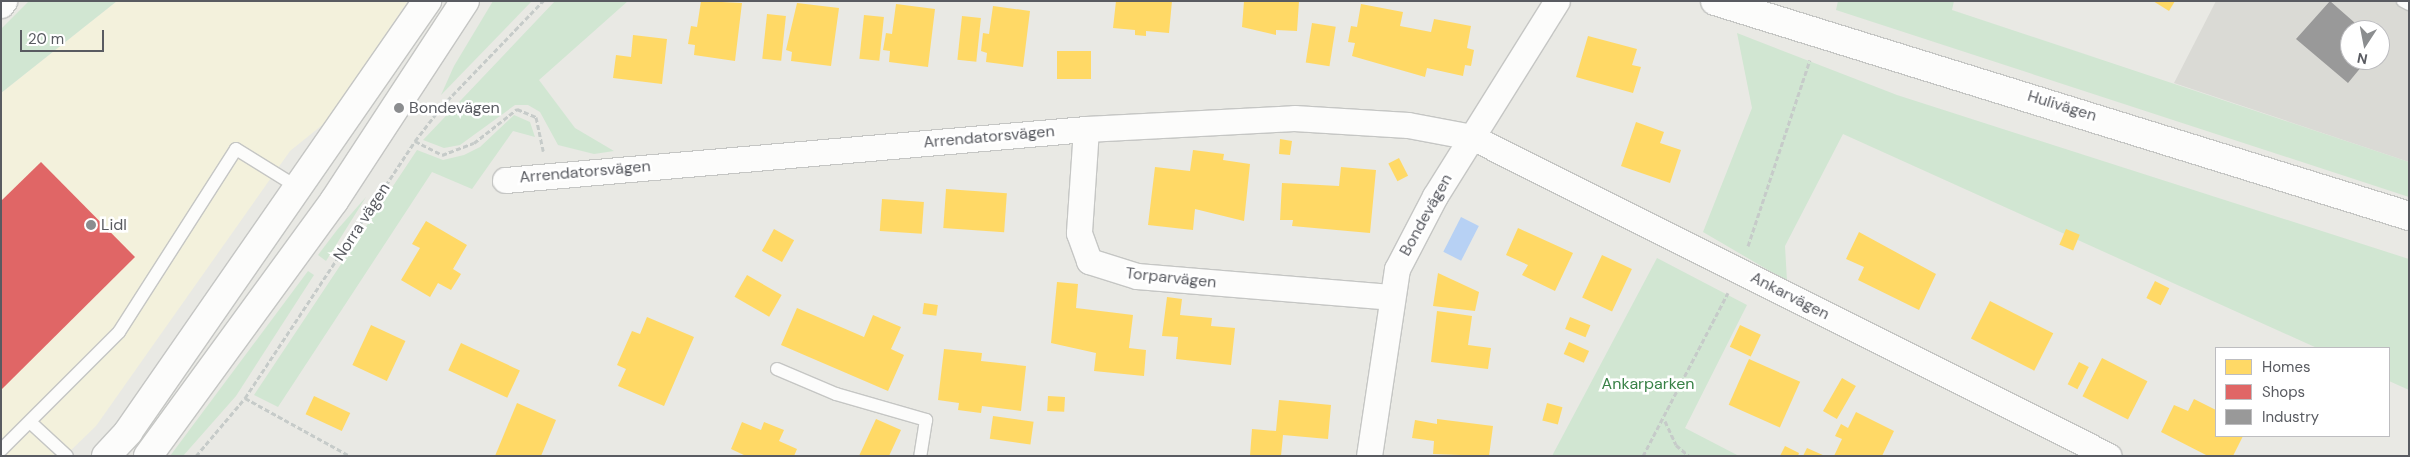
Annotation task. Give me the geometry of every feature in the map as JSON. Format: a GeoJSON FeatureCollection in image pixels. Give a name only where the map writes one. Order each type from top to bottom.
{"type":"FeatureCollection","features":[{"type":"Feature","properties":{"kind":"main road"},"geometry":{"type":"LineString","coordinates":[[106,456],[128,432],[300,188],[426,1]]}},
{"type":"Feature","properties":{"kind":"main road","name":"Norra vägen"},"geometry":{"type":"LineString","coordinates":[[148,456],[350,178],[465,1]]}},
{"type":"Feature","properties":{"kind":"main road","name":"Hulivägen"},"geometry":{"type":"LineString","coordinates":[[1715,1],[2409,216]]}},
{"type":"Feature","properties":{"kind":"street","name":"Bondevägen"},"geometry":{"type":"LineString","coordinates":[[1369,456],[1390,298],[1412,235],[1557,1]]}},
{"type":"Feature","properties":{"kind":"street","name":"Arrendatorsvägen"},"geometry":{"type":"LineString","coordinates":[[505,180],[552,174],[1086,129],[1294,118],[1361,120],[1472,137]]}},
{"type":"Feature","properties":{"kind":"street","name":"Torparvägen"},"geometry":{"type":"LineString","coordinates":[[1086,129],[1079,233],[1089,261],[1137,276],[1390,298]]}},
{"type":"Feature","properties":{"kind":"street","name":"Ankarvägen"},"geometry":{"type":"LineString","coordinates":[[1472,137],[2108,456]]}},
{"type":"Feature","properties":{"kind":"lane"},"geometry":{"type":"LineString","coordinates":[[2403,1],[2409,4]]}},
{"type":"Feature","properties":{"kind":"lane"},"geometry":{"type":"LineString","coordinates":[[1,450],[118,332],[236,149],[300,188]]}},
{"type":"Feature","properties":{"kind":"lane"},"geometry":{"type":"LineString","coordinates":[[777,369],[836,394],[926,420],[920,456]]}},
{"type":"Feature","properties":{"kind":"lane"},"geometry":{"type":"LineString","coordinates":[[30,422],[67,456]]}},
{"type":"Feature","properties":{"kind":"path","name":"Norra vägen"},"geometry":{"type":"LineString","coordinates":[[196,456],[245,398],[415,141],[442,106],[543,1]]}},
{"type":"Feature","properties":{"kind":"path"},"geometry":{"type":"LineString","coordinates":[[415,141],[442,154],[474,143],[505,116],[517,109],[528,111],[542,129],[542,149],[552,174]]}},
{"type":"Feature","properties":{"kind":"path"},"geometry":{"type":"LineString","coordinates":[[245,398],[350,456]]}},
{"type":"Feature","properties":{"kind":"path"},"geometry":{"type":"LineString","coordinates":[[1665,421],[1676,445],[1689,456]]}},
{"type":"Feature","properties":{"kind":"shaded area"},"geometry":{"type":"Polygon","coordinates":[[[117,1],[408,1],[326,122],[290,151],[96,426],[65,456],[1,456],[1,93],[117,1]]]}},
{"type":"Feature","properties":{"kind":"shaded area"},"geometry":{"type":"Polygon","coordinates":[[[2216,1],[2409,1],[2409,162],[2174,83],[2216,1]]]}},
{"type":"Feature","properties":{"kind":"green space"},"geometry":{"type":"Polygon","coordinates":[[[29,1],[117,1],[1,93],[1,29],[29,1]]]}},
{"type":"Feature","properties":{"kind":"green space"},"geometry":{"type":"Polygon","coordinates":[[[493,1],[532,1],[441,95],[454,66],[493,1]]]}},
{"type":"Feature","properties":{"kind":"green space"},"geometry":{"type":"Polygon","coordinates":[[[555,1],[628,1],[539,80],[575,128],[614,151],[594,154],[558,145],[540,112],[528,105],[515,105],[460,145],[444,148],[423,140],[555,1]]]}},
{"type":"Feature","properties":{"kind":"green space"},"geometry":{"type":"Polygon","coordinates":[[[1838,1],[1954,1],[1952,10],[2409,162],[2409,197],[1836,10],[1838,1]]]}},
{"type":"Feature","properties":{"kind":"green space"},"geometry":{"type":"Polygon","coordinates":[[[1737,33],[1897,95],[2409,259],[2409,390],[2390,381],[2390,347],[2315,347],[1843,134],[1785,246],[1787,281],[1703,232],[1752,108],[1737,33]]]}},
{"type":"Feature","properties":{"kind":"green space"},"geometry":{"type":"Polygon","coordinates":[[[514,115],[530,122],[535,137],[513,131],[472,189],[432,172],[278,407],[254,395],[417,150],[443,160],[464,155],[480,147],[514,115]]]}},
{"type":"Feature","properties":{"kind":"green space"},"geometry":{"type":"Polygon","coordinates":[[[366,197],[326,261],[318,255],[366,197]]]}},
{"type":"Feature","properties":{"kind":"green space","name":"Ankarparken"},"geometry":{"type":"Polygon","coordinates":[[[1657,258],[1747,305],[1685,428],[1739,456],[1552,456],[1657,258]]]}},
{"type":"Feature","properties":{"kind":"green space"},"geometry":{"type":"Polygon","coordinates":[[[308,271],[314,275],[236,396],[183,456],[170,456],[308,271]]]}},
{"type":"Feature","properties":{"kind":"water"},"geometry":{"type":"Polygon","coordinates":[[[1461,217],[1479,226],[1461,261],[1443,252],[1461,217]]]}},
{"type":"Feature","properties":{"kind":"building: Homes"},"geometry":{"type":"Polygon","coordinates":[[[701,1],[742,3],[735,61],[694,55],[695,45],[688,44],[691,26],[697,27],[701,1]]]}},
{"type":"Feature","properties":{"kind":"building: Homes"},"geometry":{"type":"Polygon","coordinates":[[[1116,1],[1172,1],[1169,33],[1146,31],[1146,36],[1135,35],[1135,30],[1113,28],[1116,1]]]}},
{"type":"Feature","properties":{"kind":"building: Homes"},"geometry":{"type":"Polygon","coordinates":[[[1244,1],[1299,1],[1297,31],[1276,30],[1276,35],[1242,27],[1244,1]]]}},
{"type":"Feature","properties":{"kind":"building: Homes"},"geometry":{"type":"Polygon","coordinates":[[[2153,1],[2175,1],[2169,11],[2153,1]]]}},
{"type":"Feature","properties":{"kind":"building: Homes"},"geometry":{"type":"Polygon","coordinates":[[[797,3],[839,8],[831,66],[791,61],[792,52],[786,50],[797,3]]]}},
{"type":"Feature","properties":{"kind":"building: Homes"},"geometry":{"type":"Polygon","coordinates":[[[896,4],[935,9],[928,67],[889,62],[890,51],[883,50],[886,33],[892,34],[896,4]]]}},
{"type":"Feature","properties":{"kind":"building: Homes"},"geometry":{"type":"Polygon","coordinates":[[[1361,4],[1403,12],[1400,26],[1431,32],[1434,19],[1471,26],[1467,48],[1474,50],[1471,66],[1465,65],[1463,76],[1427,68],[1425,77],[1352,56],[1355,43],[1348,42],[1351,26],[1357,27],[1361,4]]]}},
{"type":"Feature","properties":{"kind":"building: Homes"},"geometry":{"type":"Polygon","coordinates":[[[993,6],[1030,11],[1023,67],[986,62],[987,53],[981,51],[983,33],[989,34],[993,6]]]}},
{"type":"Feature","properties":{"kind":"building: Homes"},"geometry":{"type":"Polygon","coordinates":[[[767,14],[786,16],[781,61],[762,59],[767,14]]]}},
{"type":"Feature","properties":{"kind":"building: Homes"},"geometry":{"type":"Polygon","coordinates":[[[864,15],[884,17],[879,61],[859,59],[864,15]]]}},
{"type":"Feature","properties":{"kind":"building: Homes"},"geometry":{"type":"Polygon","coordinates":[[[962,16],[981,18],[976,62],[957,60],[962,16]]]}},
{"type":"Feature","properties":{"kind":"building: Homes"},"geometry":{"type":"Polygon","coordinates":[[[1312,23],[1336,27],[1329,66],[1306,63],[1312,23]]]}},
{"type":"Feature","properties":{"kind":"building: Homes"},"geometry":{"type":"Polygon","coordinates":[[[633,35],[667,39],[662,84],[613,78],[616,55],[631,57],[633,35]]]}},
{"type":"Feature","properties":{"kind":"building: Homes"},"geometry":{"type":"Polygon","coordinates":[[[1588,36],[1637,49],[1632,65],[1641,67],[1633,93],[1576,77],[1588,36]]]}},
{"type":"Feature","properties":{"kind":"building: Homes"},"geometry":{"type":"Polygon","coordinates":[[[1057,51],[1091,51],[1091,79],[1057,79],[1057,51]]]}},
{"type":"Feature","properties":{"kind":"building: Homes"},"geometry":{"type":"Polygon","coordinates":[[[1636,122],[1664,132],[1660,143],[1681,150],[1670,183],[1621,166],[1636,122]]]}},
{"type":"Feature","properties":{"kind":"building: Homes"},"geometry":{"type":"Polygon","coordinates":[[[1280,139],[1292,141],[1290,155],[1279,154],[1280,139]]]}},
{"type":"Feature","properties":{"kind":"building: Homes"},"geometry":{"type":"Polygon","coordinates":[[[1193,150],[1224,154],[1223,160],[1250,164],[1244,221],[1195,209],[1193,230],[1148,225],[1155,167],[1190,171],[1193,150]]]}},
{"type":"Feature","properties":{"kind":"building: Homes"},"geometry":{"type":"Polygon","coordinates":[[[1399,158],[1408,176],[1397,181],[1388,163],[1399,158]]]}},
{"type":"Feature","properties":{"kind":"building: Homes"},"geometry":{"type":"Polygon","coordinates":[[[1341,167],[1376,170],[1370,233],[1292,226],[1293,220],[1280,220],[1282,183],[1339,186],[1341,167]]]}},
{"type":"Feature","properties":{"kind":"building: Homes"},"geometry":{"type":"Polygon","coordinates":[[[946,189],[1007,193],[1004,232],[943,228],[946,189]]]}},
{"type":"Feature","properties":{"kind":"building: Homes"},"geometry":{"type":"Polygon","coordinates":[[[882,199],[924,202],[922,234],[880,231],[882,199]]]}},
{"type":"Feature","properties":{"kind":"building: Homes"},"geometry":{"type":"Polygon","coordinates":[[[426,221],[467,245],[453,269],[461,274],[451,290],[438,283],[430,297],[401,280],[420,248],[412,244],[426,221]]]}},
{"type":"Feature","properties":{"kind":"building: Homes"},"geometry":{"type":"Polygon","coordinates":[[[1518,228],[1573,253],[1555,291],[1522,275],[1528,265],[1506,255],[1518,228]]]}},
{"type":"Feature","properties":{"kind":"building: Homes"},"geometry":{"type":"Polygon","coordinates":[[[774,229],[794,240],[782,262],[762,251],[774,229]]]}},
{"type":"Feature","properties":{"kind":"building: Homes"},"geometry":{"type":"Polygon","coordinates":[[[2066,229],[2080,235],[2073,251],[2059,245],[2066,229]]]}},
{"type":"Feature","properties":{"kind":"building: Homes"},"geometry":{"type":"Polygon","coordinates":[[[1859,232],[1936,274],[1919,310],[1858,280],[1864,267],[1846,259],[1859,232]]]}},
{"type":"Feature","properties":{"kind":"building: Homes"},"geometry":{"type":"Polygon","coordinates":[[[1602,255],[1632,269],[1612,312],[1582,298],[1602,255]]]}},
{"type":"Feature","properties":{"kind":"building: Homes"},"geometry":{"type":"Polygon","coordinates":[[[1438,273],[1479,292],[1475,311],[1433,306],[1438,273]]]}},
{"type":"Feature","properties":{"kind":"building: Homes"},"geometry":{"type":"Polygon","coordinates":[[[747,275],[782,295],[769,317],[734,297],[747,275]]]}},
{"type":"Feature","properties":{"kind":"building: Homes"},"geometry":{"type":"Polygon","coordinates":[[[2155,281],[2169,288],[2161,305],[2146,298],[2155,281]]]}},
{"type":"Feature","properties":{"kind":"building: Homes"},"geometry":{"type":"Polygon","coordinates":[[[1057,282],[1078,284],[1076,308],[1133,315],[1129,348],[1146,350],[1144,376],[1094,371],[1096,353],[1051,343],[1057,282]]]}},
{"type":"Feature","properties":{"kind":"building: Homes"},"geometry":{"type":"Polygon","coordinates":[[[1167,297],[1182,299],[1180,315],[1212,318],[1211,326],[1235,328],[1231,365],[1176,359],[1178,337],[1162,336],[1167,297]]]}},
{"type":"Feature","properties":{"kind":"building: Homes"},"geometry":{"type":"Polygon","coordinates":[[[1990,301],[2053,333],[2034,371],[1971,338],[1990,301]]]}},
{"type":"Feature","properties":{"kind":"building: Homes"},"geometry":{"type":"Polygon","coordinates":[[[924,303],[938,305],[936,316],[922,314],[924,303]]]}},
{"type":"Feature","properties":{"kind":"building: Homes"},"geometry":{"type":"Polygon","coordinates":[[[797,308],[864,337],[873,315],[901,327],[891,349],[904,355],[888,391],[781,345],[797,308]]]}},
{"type":"Feature","properties":{"kind":"building: Homes"},"geometry":{"type":"Polygon","coordinates":[[[1437,311],[1472,316],[1468,345],[1491,348],[1488,369],[1431,362],[1437,311]]]}},
{"type":"Feature","properties":{"kind":"building: Homes"},"geometry":{"type":"Polygon","coordinates":[[[647,317],[694,337],[664,406],[618,386],[626,369],[617,365],[632,331],[640,334],[647,317]]]}},
{"type":"Feature","properties":{"kind":"building: Homes"},"geometry":{"type":"Polygon","coordinates":[[[1570,317],[1590,325],[1586,337],[1565,329],[1570,317]]]}},
{"type":"Feature","properties":{"kind":"building: Homes"},"geometry":{"type":"Polygon","coordinates":[[[371,325],[405,341],[387,381],[352,365],[371,325]]]}},
{"type":"Feature","properties":{"kind":"building: Homes"},"geometry":{"type":"Polygon","coordinates":[[[1740,325],[1761,335],[1751,356],[1730,347],[1740,325]]]}},
{"type":"Feature","properties":{"kind":"building: Homes"},"geometry":{"type":"Polygon","coordinates":[[[1569,342],[1589,351],[1584,363],[1564,354],[1569,342]]]}},
{"type":"Feature","properties":{"kind":"building: Homes"},"geometry":{"type":"Polygon","coordinates":[[[461,343],[520,370],[507,398],[448,370],[461,343]]]}},
{"type":"Feature","properties":{"kind":"building: Homes"},"geometry":{"type":"Polygon","coordinates":[[[944,349],[982,353],[981,361],[1026,366],[1021,411],[982,406],[981,413],[958,410],[959,403],[938,400],[944,349]]]}},
{"type":"Feature","properties":{"kind":"building: Homes"},"geometry":{"type":"Polygon","coordinates":[[[2102,358],[2147,381],[2128,419],[2082,396],[2102,358]]]}},
{"type":"Feature","properties":{"kind":"building: Homes"},"geometry":{"type":"Polygon","coordinates":[[[1749,359],[1800,382],[1780,427],[1729,405],[1749,359]]]}},
{"type":"Feature","properties":{"kind":"building: Homes"},"geometry":{"type":"Polygon","coordinates":[[[2079,362],[2089,367],[2077,389],[2068,384],[2079,362]]]}},
{"type":"Feature","properties":{"kind":"building: Homes"},"geometry":{"type":"Polygon","coordinates":[[[1842,378],[1856,386],[1837,419],[1823,411],[1842,378]]]}},
{"type":"Feature","properties":{"kind":"building: Homes"},"geometry":{"type":"Polygon","coordinates":[[[314,396],[350,413],[342,431],[306,414],[314,396]]]}},
{"type":"Feature","properties":{"kind":"building: Homes"},"geometry":{"type":"Polygon","coordinates":[[[1048,396],[1065,397],[1064,412],[1047,411],[1048,396]]]}},
{"type":"Feature","properties":{"kind":"building: Homes"},"geometry":{"type":"Polygon","coordinates":[[[2194,399],[2215,410],[2215,437],[2242,437],[2233,456],[2208,456],[2161,432],[2174,405],[2188,411],[2194,399]]]}},
{"type":"Feature","properties":{"kind":"building: Homes"},"geometry":{"type":"Polygon","coordinates":[[[1279,400],[1331,405],[1328,439],[1283,435],[1281,456],[1250,456],[1252,429],[1276,431],[1279,400]]]}},
{"type":"Feature","properties":{"kind":"building: Homes"},"geometry":{"type":"Polygon","coordinates":[[[517,403],[556,420],[541,456],[495,456],[517,403]]]}},
{"type":"Feature","properties":{"kind":"building: Homes"},"geometry":{"type":"Polygon","coordinates":[[[1547,403],[1562,407],[1558,425],[1542,420],[1547,403]]]}},
{"type":"Feature","properties":{"kind":"building: Homes"},"geometry":{"type":"Polygon","coordinates":[[[1856,412],[1894,431],[1882,456],[1834,456],[1842,439],[1835,436],[1841,424],[1848,428],[1856,412]]]}},
{"type":"Feature","properties":{"kind":"building: Homes"},"geometry":{"type":"Polygon","coordinates":[[[993,416],[1034,422],[1030,444],[990,439],[993,416]]]}},
{"type":"Feature","properties":{"kind":"building: Homes"},"geometry":{"type":"Polygon","coordinates":[[[876,419],[901,430],[889,456],[859,456],[876,419]]]}},
{"type":"Feature","properties":{"kind":"building: Homes"},"geometry":{"type":"Polygon","coordinates":[[[1437,419],[1493,426],[1489,456],[1433,454],[1434,441],[1412,438],[1415,420],[1437,424],[1437,419]]]}},
{"type":"Feature","properties":{"kind":"building: Homes"},"geometry":{"type":"Polygon","coordinates":[[[742,422],[761,430],[764,422],[784,430],[779,441],[797,449],[794,456],[746,456],[731,449],[742,422]]]}},
{"type":"Feature","properties":{"kind":"building: Homes"},"geometry":{"type":"Polygon","coordinates":[[[1785,446],[1799,453],[1798,456],[1780,456],[1785,446]]]}},
{"type":"Feature","properties":{"kind":"building: Homes"},"geometry":{"type":"Polygon","coordinates":[[[1807,448],[1825,456],[1803,456],[1807,448]]]}},
{"type":"Feature","properties":{"kind":"building: Shops"},"geometry":{"type":"Polygon","coordinates":[[[41,162],[135,257],[1,390],[1,201],[41,162]]]}},
{"type":"Feature","properties":{"kind":"building: Industry"},"geometry":{"type":"Polygon","coordinates":[[[2330,1],[2352,20],[2340,20],[2340,70],[2359,70],[2348,83],[2296,39],[2330,1]]]}},
{"type":"Feature","properties":{"kind":"place","name":"Bondevägen"},"geometry":{"type":"Point","coordinates":[399,108]}},
{"type":"Feature","properties":{"kind":"place","name":"Lidl"},"geometry":{"type":"Point","coordinates":[91,225]}}]}
